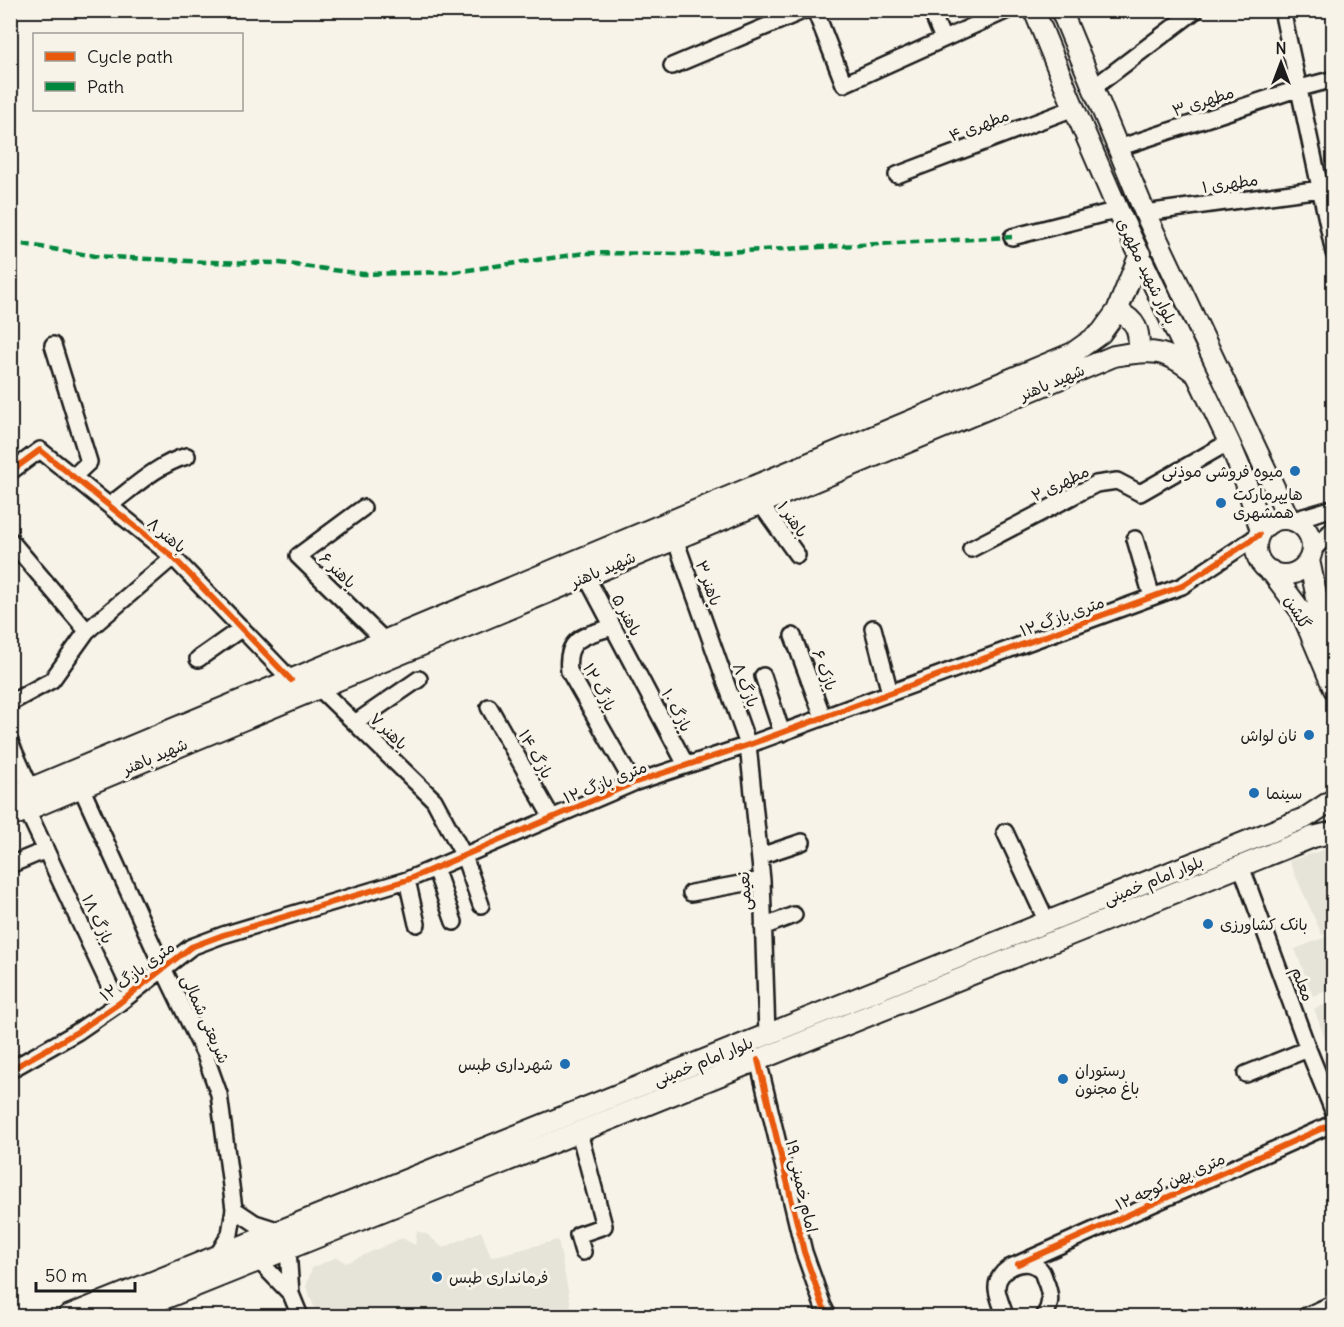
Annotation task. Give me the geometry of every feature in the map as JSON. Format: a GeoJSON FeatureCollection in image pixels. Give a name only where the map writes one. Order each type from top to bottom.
{"type":"FeatureCollection","features":[{"type":"Feature","properties":{"kind":"main road","name":"بلوار شهید مطهری"},"geometry":{"type":"LineString","coordinates":[[1035,10],[1118,210],[1245,480],[1260,533]]}},
{"type":"Feature","properties":{"kind":"main road","name":"بلوار شهید مطهری"},"geometry":{"type":"LineString","coordinates":[[1061,10],[1144,213],[1291,520]]}},
{"type":"Feature","properties":{"kind":"main road","name":"شهید باهنر"},"geometry":{"type":"LineString","coordinates":[[10,797],[385,641],[671,531],[1073,353],[1101,333],[1117,311],[1140,254]]}},
{"type":"Feature","properties":{"kind":"main road"},"geometry":{"type":"LineString","coordinates":[[1117,311],[1134,322],[1140,342],[1138,352]]}},
{"type":"Feature","properties":{"kind":"main road","name":"شهید باهنر"},"geometry":{"type":"LineString","coordinates":[[19,813],[586,576],[671,531],[760,503],[1114,356],[1138,352],[1160,353],[1180,361],[1196,374]]}},
{"type":"Feature","properties":{"kind":"main road"},"geometry":{"type":"LineString","coordinates":[[1281,519],[1291,520],[1300,524],[1310,536],[1312,543],[1310,555],[1304,566],[1297,572],[1280,574],[1263,565],[1259,559],[1257,543],[1266,525],[1281,519]]}},
{"type":"Feature","properties":{"kind":"main road","name":"گلشن"},"geometry":{"type":"LineString","coordinates":[[1310,555],[1318,603],[1334,639]]}},
{"type":"Feature","properties":{"kind":"main road","name":"گلشن"},"geometry":{"type":"LineString","coordinates":[[1271,571],[1301,611],[1334,688]]}},
{"type":"Feature","properties":{"kind":"main road","name":"بلوار امام خمینی"},"geometry":{"type":"LineString","coordinates":[[121,1317],[259,1261],[284,1240],[403,1182],[1305,818],[1334,799]]}},
{"type":"Feature","properties":{"kind":"main road","name":"بلوار امام خمینی"},"geometry":{"type":"LineString","coordinates":[[68,1317],[217,1256],[284,1240],[410,1200],[1313,837],[1334,832]]}},
{"type":"Feature","properties":{"kind":"main road"},"geometry":{"type":"LineString","coordinates":[[403,1182],[410,1200]]}},
{"type":"Feature","properties":{"kind":"street"},"geometry":{"type":"LineString","coordinates":[[672,66],[805,10]]}},
{"type":"Feature","properties":{"kind":"street"},"geometry":{"type":"LineString","coordinates":[[814,10],[844,84],[1008,10]]}},
{"type":"Feature","properties":{"kind":"street"},"geometry":{"type":"LineString","coordinates":[[931,10],[943,39]]}},
{"type":"Feature","properties":{"kind":"street"},"geometry":{"type":"LineString","coordinates":[[1093,88],[1196,10]]}},
{"type":"Feature","properties":{"kind":"street"},"geometry":{"type":"LineString","coordinates":[[1282,10],[1300,88],[1329,187],[1334,253]]}},
{"type":"Feature","properties":{"kind":"street","name":"مطهری ۳"},"geometry":{"type":"LineString","coordinates":[[1118,148],[1334,79]]}},
{"type":"Feature","properties":{"kind":"street","name":"مطهری ۴"},"geometry":{"type":"LineString","coordinates":[[897,175],[1074,108]]}},
{"type":"Feature","properties":{"kind":"street","name":"مطهری ۱"},"geometry":{"type":"LineString","coordinates":[[1144,213],[1329,187]]}},
{"type":"Feature","properties":{"kind":"street"},"geometry":{"type":"LineString","coordinates":[[1012,237],[1118,210]]}},
{"type":"Feature","properties":{"kind":"street"},"geometry":{"type":"LineString","coordinates":[[53,345],[89,462],[74,477]]}},
{"type":"Feature","properties":{"kind":"street","name":"مطهری ۲"},"geometry":{"type":"LineString","coordinates":[[971,549],[1096,484],[1117,481],[1140,493],[1228,442]]}},
{"type":"Feature","properties":{"kind":"street","name":"باهنر ۸"},"geometry":{"type":"LineString","coordinates":[[10,472],[40,450],[173,556],[291,680]]}},
{"type":"Feature","properties":{"kind":"street"},"geometry":{"type":"LineString","coordinates":[[110,505],[164,465],[187,456]]}},
{"type":"Feature","properties":{"kind":"street","name":"باهنر ۱"},"geometry":{"type":"LineString","coordinates":[[760,503],[797,555]]}},
{"type":"Feature","properties":{"kind":"street","name":"باهنر ۶"},"geometry":{"type":"LineString","coordinates":[[363,508],[298,556],[385,641]]}},
{"type":"Feature","properties":{"kind":"street"},"geometry":{"type":"LineString","coordinates":[[1291,520],[1334,508]]}},
{"type":"Feature","properties":{"kind":"street"},"geometry":{"type":"LineString","coordinates":[[1310,555],[1334,528]]}},
{"type":"Feature","properties":{"kind":"street","name":"باهنر ۳"},"geometry":{"type":"LineString","coordinates":[[671,531],[710,638]]}},
{"type":"Feature","properties":{"kind":"street","name":"۱۲ متری بازگ"},"geometry":{"type":"LineString","coordinates":[[10,1070],[77,1032],[118,1004],[191,947],[223,935],[407,880],[633,783],[782,733],[1182,586],[1260,533]]}},
{"type":"Feature","properties":{"kind":"street"},"geometry":{"type":"LineString","coordinates":[[1135,539],[1152,597]]}},
{"type":"Feature","properties":{"kind":"street"},"geometry":{"type":"LineString","coordinates":[[10,540],[87,631]]}},
{"type":"Feature","properties":{"kind":"street"},"geometry":{"type":"LineString","coordinates":[[10,703],[52,680],[87,631],[173,556]]}},
{"type":"Feature","properties":{"kind":"street","name":"باهنر ۵"},"geometry":{"type":"LineString","coordinates":[[586,576],[636,671]]}},
{"type":"Feature","properties":{"kind":"street","name":"بازگ ۱۲"},"geometry":{"type":"LineString","coordinates":[[613,627],[585,636],[575,643],[567,658],[569,671],[633,783]]}},
{"type":"Feature","properties":{"kind":"street"},"geometry":{"type":"LineString","coordinates":[[198,659],[242,628]]}},
{"type":"Feature","properties":{"kind":"street"},"geometry":{"type":"LineString","coordinates":[[873,628],[890,693]]}},
{"type":"Feature","properties":{"kind":"street","name":"بازک ۶"},"geometry":{"type":"LineString","coordinates":[[793,636],[823,717]]}},
{"type":"Feature","properties":{"kind":"street","name":"بازگ ۸"},"geometry":{"type":"LineString","coordinates":[[710,638],[748,745]]}},
{"type":"Feature","properties":{"kind":"street","name":"بازگ ۱۰"},"geometry":{"type":"LineString","coordinates":[[636,671],[686,765]]}},
{"type":"Feature","properties":{"kind":"street"},"geometry":{"type":"LineString","coordinates":[[763,676],[782,733]]}},
{"type":"Feature","properties":{"kind":"street"},"geometry":{"type":"LineString","coordinates":[[355,723],[419,679]]}},
{"type":"Feature","properties":{"kind":"street","name":"باهنر ۷"},"geometry":{"type":"LineString","coordinates":[[319,688],[434,800],[464,856],[482,905]]}},
{"type":"Feature","properties":{"kind":"street","name":"بازگ ۱۴"},"geometry":{"type":"LineString","coordinates":[[489,707],[552,818]]}},
{"type":"Feature","properties":{"kind":"street"},"geometry":{"type":"LineString","coordinates":[[10,742],[31,789]]}},
{"type":"Feature","properties":{"kind":"street","name":"نعیمی"},"geometry":{"type":"LineString","coordinates":[[748,745],[762,880],[767,1035]]}},
{"type":"Feature","properties":{"kind":"street","name":"شریعتی شمالی"},"geometry":{"type":"LineString","coordinates":[[81,787],[205,1055],[219,1095],[234,1209],[230,1234],[217,1256]]}},
{"type":"Feature","properties":{"kind":"street","name":"بازگ ۱۸"},"geometry":{"type":"LineString","coordinates":[[19,813],[46,850],[118,1004]]}},
{"type":"Feature","properties":{"kind":"street"},"geometry":{"type":"LineString","coordinates":[[1005,832],[1047,922]]}},
{"type":"Feature","properties":{"kind":"street"},"geometry":{"type":"LineString","coordinates":[[759,856],[802,842]]}},
{"type":"Feature","properties":{"kind":"street"},"geometry":{"type":"LineString","coordinates":[[10,865],[46,850]]}},
{"type":"Feature","properties":{"kind":"street","name":"معلم"},"geometry":{"type":"LineString","coordinates":[[1241,866],[1334,1113]]}},
{"type":"Feature","properties":{"kind":"street"},"geometry":{"type":"LineString","coordinates":[[435,868],[454,922]]}},
{"type":"Feature","properties":{"kind":"street"},"geometry":{"type":"LineString","coordinates":[[407,880],[417,924]]}},
{"type":"Feature","properties":{"kind":"street"},"geometry":{"type":"LineString","coordinates":[[692,893],[762,880]]}},
{"type":"Feature","properties":{"kind":"street"},"geometry":{"type":"LineString","coordinates":[[763,927],[794,915]]}},
{"type":"Feature","properties":{"kind":"street"},"geometry":{"type":"LineString","coordinates":[[1246,1074],[1308,1049]]}},
{"type":"Feature","properties":{"kind":"street","name":"امام خمینی ۱۹"},"geometry":{"type":"LineString","coordinates":[[758,1060],[804,1252],[828,1317]]}},
{"type":"Feature","properties":{"kind":"street","name":"۱۲ متری پهن کوچه"},"geometry":{"type":"LineString","coordinates":[[1018,1264],[1334,1123]]}},
{"type":"Feature","properties":{"kind":"street"},"geometry":{"type":"LineString","coordinates":[[579,1132],[604,1226],[578,1235],[582,1252]]}},
{"type":"Feature","properties":{"kind":"street"},"geometry":{"type":"LineString","coordinates":[[234,1209],[284,1240],[291,1293],[300,1317]]}},
{"type":"Feature","properties":{"kind":"street"},"geometry":{"type":"LineString","coordinates":[[259,1261],[291,1293]]}},
{"type":"Feature","properties":{"kind":"street"},"geometry":{"type":"LineString","coordinates":[[1005,1317],[997,1288],[1003,1273],[1018,1264],[1035,1266],[1041,1271],[1050,1295],[1048,1311],[1044,1317]]}},
{"type":"Feature","properties":{"kind":"street"},"geometry":{"type":"LineString","coordinates":[[1306,1317],[1334,1303]]}},
{"type":"Feature","properties":{"kind":"shaded area"},"geometry":{"type":"Polygon","coordinates":[[[1333,847],[1333,931],[1322,935],[1289,861],[1333,847]]]}},
{"type":"Feature","properties":{"kind":"shaded area"},"geometry":{"type":"Polygon","coordinates":[[[1333,934],[1333,989],[1313,996],[1295,949],[1333,934]]]}},
{"type":"Feature","properties":{"kind":"shaded area"},"geometry":{"type":"Polygon","coordinates":[[[1333,1001],[1333,1059],[1314,1009],[1333,1001]]]}},
{"type":"Feature","properties":{"kind":"shaded area","name":"فرمانداری طبس"},"geometry":{"type":"Polygon","coordinates":[[[417,1231],[428,1235],[443,1248],[481,1231],[491,1257],[558,1240],[573,1316],[318,1316],[306,1287],[312,1268],[337,1257],[346,1263],[402,1238],[415,1245],[417,1231]]]}},
{"type":"Feature","properties":{"kind":"marked path"},"geometry":{"type":"LineString","coordinates":[[10,240],[95,256],[205,262],[280,263],[363,274],[454,272],[586,253],[687,254],[1012,237]]}},
{"type":"Feature","properties":{"kind":"cycle path"},"geometry":{"type":"LineString","coordinates":[[10,472],[40,450],[173,557],[291,680]]}},
{"type":"Feature","properties":{"kind":"cycle path"},"geometry":{"type":"LineString","coordinates":[[10,1070],[77,1032],[118,1004],[191,947],[223,935],[407,880],[633,783],[748,745],[1182,586],[1259,535]]}},
{"type":"Feature","properties":{"kind":"cycle path"},"geometry":{"type":"LineString","coordinates":[[758,1060],[804,1252],[828,1316]]}},
{"type":"Feature","properties":{"kind":"cycle path"},"geometry":{"type":"LineString","coordinates":[[1018,1264],[1334,1123]]}},
{"type":"Feature","properties":{"kind":"place","name":"میوه فروشی موذنی"},"geometry":{"type":"Point","coordinates":[1295,471]}},
{"type":"Feature","properties":{"kind":"place","name":"هايپرماركت همشهری"},"geometry":{"type":"Point","coordinates":[1221,503]}},
{"type":"Feature","properties":{"kind":"place","name":"نان لواش"},"geometry":{"type":"Point","coordinates":[1309,735]}},
{"type":"Feature","properties":{"kind":"place","name":"سینما"},"geometry":{"type":"Point","coordinates":[1254,793]}},
{"type":"Feature","properties":{"kind":"place","name":"بانک کشاورزی"},"geometry":{"type":"Point","coordinates":[1208,924]}},
{"type":"Feature","properties":{"kind":"place","name":"شهرداری طبس"},"geometry":{"type":"Point","coordinates":[565,1064]}},
{"type":"Feature","properties":{"kind":"place","name":"رستوران باغ مجنون"},"geometry":{"type":"Point","coordinates":[1063,1079]}},
{"type":"Feature","properties":{"kind":"place","name":"فرمانداری طبس"},"geometry":{"type":"Point","coordinates":[437,1277]}}]}
